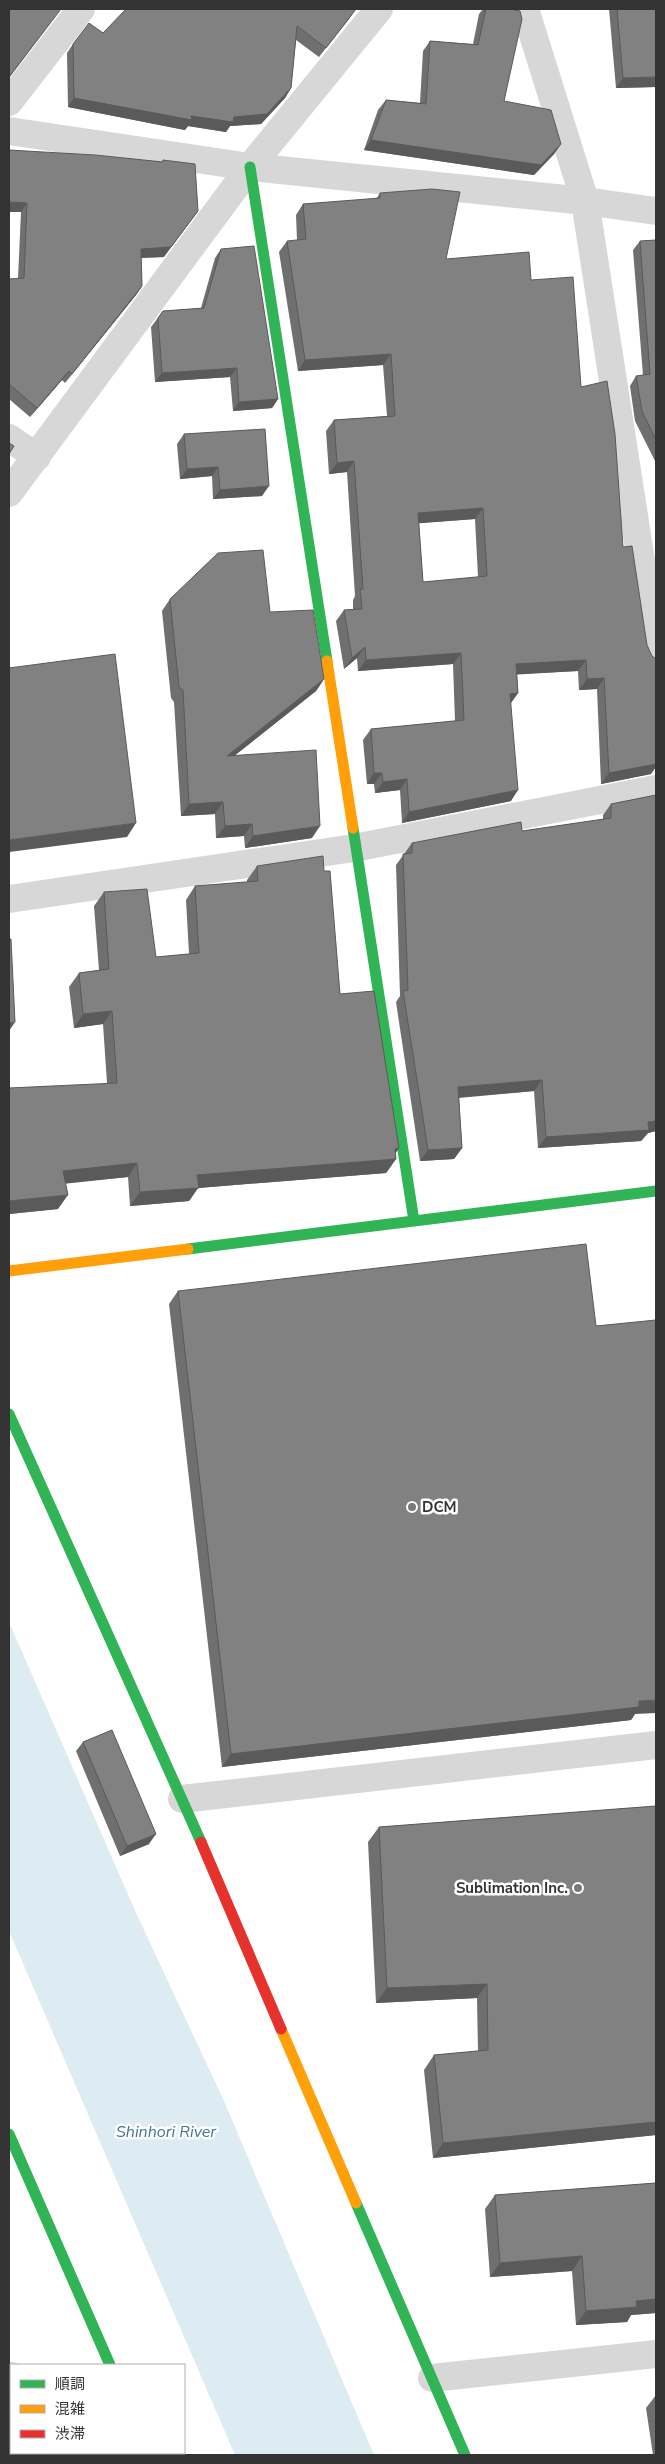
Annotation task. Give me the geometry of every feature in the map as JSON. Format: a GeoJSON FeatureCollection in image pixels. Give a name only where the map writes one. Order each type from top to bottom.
{"type":"FeatureCollection","features":[{"type":"Feature","properties":{"kind":"street"},"geometry":{"type":"LineString","coordinates":[[9,102],[81,9]]}},
{"type":"Feature","properties":{"kind":"street"},"geometry":{"type":"LineString","coordinates":[[9,493],[250,167],[379,9]]}},
{"type":"Feature","properties":{"kind":"street"},"geometry":{"type":"LineString","coordinates":[[525,9],[585,201],[656,657]]}},
{"type":"Feature","properties":{"kind":"street"},"geometry":{"type":"LineString","coordinates":[[9,131],[250,167],[585,201],[656,211]]}},
{"type":"Feature","properties":{"kind":"street"},"geometry":{"type":"LineString","coordinates":[[250,167],[354,848],[414,1221]]}},
{"type":"Feature","properties":{"kind":"street"},"geometry":{"type":"LineString","coordinates":[[9,438],[37,457]]}},
{"type":"Feature","properties":{"kind":"street"},"geometry":{"type":"LineString","coordinates":[[9,900],[354,848],[656,788]]}},
{"type":"Feature","properties":{"kind":"street"},"geometry":{"type":"LineString","coordinates":[[9,1271],[656,1191]]}},
{"type":"Feature","properties":{"kind":"street"},"geometry":{"type":"LineString","coordinates":[[9,1414],[182,1799],[465,2455]]}},
{"type":"Feature","properties":{"kind":"street"},"geometry":{"type":"LineString","coordinates":[[182,1799],[656,1745]]}},
{"type":"Feature","properties":{"kind":"street"},"geometry":{"type":"LineString","coordinates":[[9,2134],[105,2364]]}},
{"type":"Feature","properties":{"kind":"street"},"geometry":{"type":"LineString","coordinates":[[432,2378],[656,2354]]}},
{"type":"Feature","properties":{"kind":"water","name":"Shinhori River"},"geometry":{"type":"Polygon","coordinates":[[[9,1622],[137,1915],[224,2101],[374,2455],[235,2455],[9,1931],[9,1622]]]}},
{"type":"Feature","properties":{"kind":"building"},"geometry":{"type":"Polygon","coordinates":[[[9,9],[61,9],[9,77],[9,9]]]}},
{"type":"Feature","properties":{"kind":"building"},"geometry":{"type":"Polygon","coordinates":[[[126,9],[356,9],[326,48],[297,26],[291,88],[267,114],[234,117],[233,122],[191,116],[192,120],[74,98],[73,44],[89,23],[103,33],[126,9]]]}},
{"type":"Feature","properties":{"kind":"building"},"geometry":{"type":"Polygon","coordinates":[[[486,9],[520,11],[522,19],[504,101],[551,110],[561,144],[541,165],[371,140],[386,100],[426,104],[430,41],[478,45],[486,9]]]}},
{"type":"Feature","properties":{"kind":"building"},"geometry":{"type":"Polygon","coordinates":[[[617,9],[656,9],[656,77],[623,78],[617,9]]]}},
{"type":"Feature","properties":{"kind":"building"},"geometry":{"type":"Polygon","coordinates":[[[9,150],[95,155],[163,162],[163,160],[195,164],[198,211],[171,247],[141,249],[142,286],[72,374],[69,371],[37,408],[9,384],[9,279],[24,278],[27,203],[9,202],[9,150]]]}},
{"type":"Feature","properties":{"kind":"building"},"geometry":{"type":"Polygon","coordinates":[[[432,189],[460,192],[446,259],[529,252],[531,280],[573,277],[581,387],[607,381],[615,434],[623,547],[632,546],[647,645],[652,656],[656,659],[656,764],[609,773],[604,678],[587,679],[586,660],[516,664],[518,693],[510,694],[518,790],[409,812],[407,779],[383,782],[382,773],[374,773],[371,729],[464,720],[461,653],[366,660],[365,647],[352,658],[344,610],[362,609],[360,589],[363,589],[354,461],[337,463],[334,420],[395,416],[391,354],[305,360],[287,241],[306,239],[303,204],[380,198],[380,193],[432,189]],[[483,508],[418,513],[423,582],[487,576],[483,508]]]}},
{"type":"Feature","properties":{"kind":"building"},"geometry":{"type":"Polygon","coordinates":[[[656,240],[656,440],[642,411],[636,376],[650,374],[640,241],[656,240]]]}},
{"type":"Feature","properties":{"kind":"building"},"geometry":{"type":"Polygon","coordinates":[[[254,246],[278,399],[239,402],[237,368],[162,373],[158,318],[163,311],[204,308],[221,249],[254,246]]]}},
{"type":"Feature","properties":{"kind":"building"},"geometry":{"type":"Polygon","coordinates":[[[265,429],[269,486],[220,490],[218,467],[187,469],[184,434],[265,429]]]}},
{"type":"Feature","properties":{"kind":"building"},"geometry":{"type":"Polygon","coordinates":[[[9,443],[14,446],[9,454],[9,443]]]}},
{"type":"Feature","properties":{"kind":"building"},"geometry":{"type":"Polygon","coordinates":[[[263,550],[270,612],[313,610],[324,679],[227,756],[316,750],[320,826],[253,836],[252,824],[225,826],[223,802],[189,804],[183,690],[179,687],[170,599],[218,553],[263,550]]]}},
{"type":"Feature","properties":{"kind":"building"},"geometry":{"type":"Polygon","coordinates":[[[115,654],[136,823],[9,840],[9,668],[115,654]]]}},
{"type":"Feature","properties":{"kind":"building"},"geometry":{"type":"Polygon","coordinates":[[[656,795],[656,1121],[648,1122],[649,1130],[546,1137],[542,1080],[458,1087],[462,1148],[428,1150],[403,991],[408,990],[403,854],[412,853],[412,843],[521,822],[522,831],[611,818],[611,804],[656,795]]]}},
{"type":"Feature","properties":{"kind":"building"},"geometry":{"type":"Polygon","coordinates":[[[323,856],[324,871],[330,871],[340,994],[374,991],[399,1148],[395,1149],[396,1159],[197,1175],[199,1188],[140,1192],[137,1163],[63,1171],[68,1195],[9,1201],[9,1088],[117,1083],[112,1011],[83,1014],[79,973],[109,969],[104,892],[147,889],[156,957],[199,953],[195,886],[258,881],[257,866],[323,856]]]}},
{"type":"Feature","properties":{"kind":"building"},"geometry":{"type":"Polygon","coordinates":[[[9,939],[11,939],[15,1022],[9,1023],[9,939]]]}},
{"type":"Feature","properties":{"kind":"building"},"geometry":{"type":"Polygon","coordinates":[[[586,1244],[596,1326],[656,1320],[656,1700],[639,1701],[639,1707],[231,1754],[178,1291],[586,1244]]]}},
{"type":"Feature","properties":{"kind":"building"},"geometry":{"type":"Polygon","coordinates":[[[112,1730],[156,1834],[127,1846],[83,1742],[112,1730]]]}},
{"type":"Feature","properties":{"kind":"building"},"geometry":{"type":"Polygon","coordinates":[[[656,1806],[656,2122],[443,2143],[434,2055],[488,2050],[487,1984],[387,1988],[379,1827],[656,1806]]]}},
{"type":"Feature","properties":{"kind":"building"},"geometry":{"type":"Polygon","coordinates":[[[656,2183],[656,2299],[636,2301],[637,2307],[586,2311],[582,2256],[500,2263],[495,2195],[656,2183]]]}},
{"type":"Feature","properties":{"kind":"building"},"geometry":{"type":"Polygon","coordinates":[[[9,2432],[10,2454],[82,2455],[9,2455],[9,2432]]]}},
{"type":"Feature","properties":{"kind":"traffic: fast"},"geometry":{"type":"LineString","coordinates":[[250,167],[327,661]]}},
{"type":"Feature","properties":{"kind":"traffic: fast"},"geometry":{"type":"LineString","coordinates":[[353,828],[414,1221]]}},
{"type":"Feature","properties":{"kind":"traffic: fast"},"geometry":{"type":"LineString","coordinates":[[188,1249],[656,1191]]}},
{"type":"Feature","properties":{"kind":"traffic: fast"},"geometry":{"type":"LineString","coordinates":[[9,1414],[201,1842]]}},
{"type":"Feature","properties":{"kind":"traffic: fast"},"geometry":{"type":"LineString","coordinates":[[9,2134],[110,2364]]}},
{"type":"Feature","properties":{"kind":"traffic: fast"},"geometry":{"type":"LineString","coordinates":[[356,2203],[465,2455]]}},
{"type":"Feature","properties":{"kind":"traffic: slow"},"geometry":{"type":"LineString","coordinates":[[327,661],[353,828]]}},
{"type":"Feature","properties":{"kind":"traffic: slow"},"geometry":{"type":"LineString","coordinates":[[9,1271],[188,1249]]}},
{"type":"Feature","properties":{"kind":"traffic: slow"},"geometry":{"type":"LineString","coordinates":[[281,2029],[356,2203]]}},
{"type":"Feature","properties":{"kind":"traffic: jam"},"geometry":{"type":"LineString","coordinates":[[201,1842],[281,2029]]}},
{"type":"Feature","properties":{"kind":"place","name":"DCM"},"geometry":{"type":"Point","coordinates":[412,1507]}},
{"type":"Feature","properties":{"kind":"place","name":"Sublimation Inc."},"geometry":{"type":"Point","coordinates":[578,1888]}}]}
